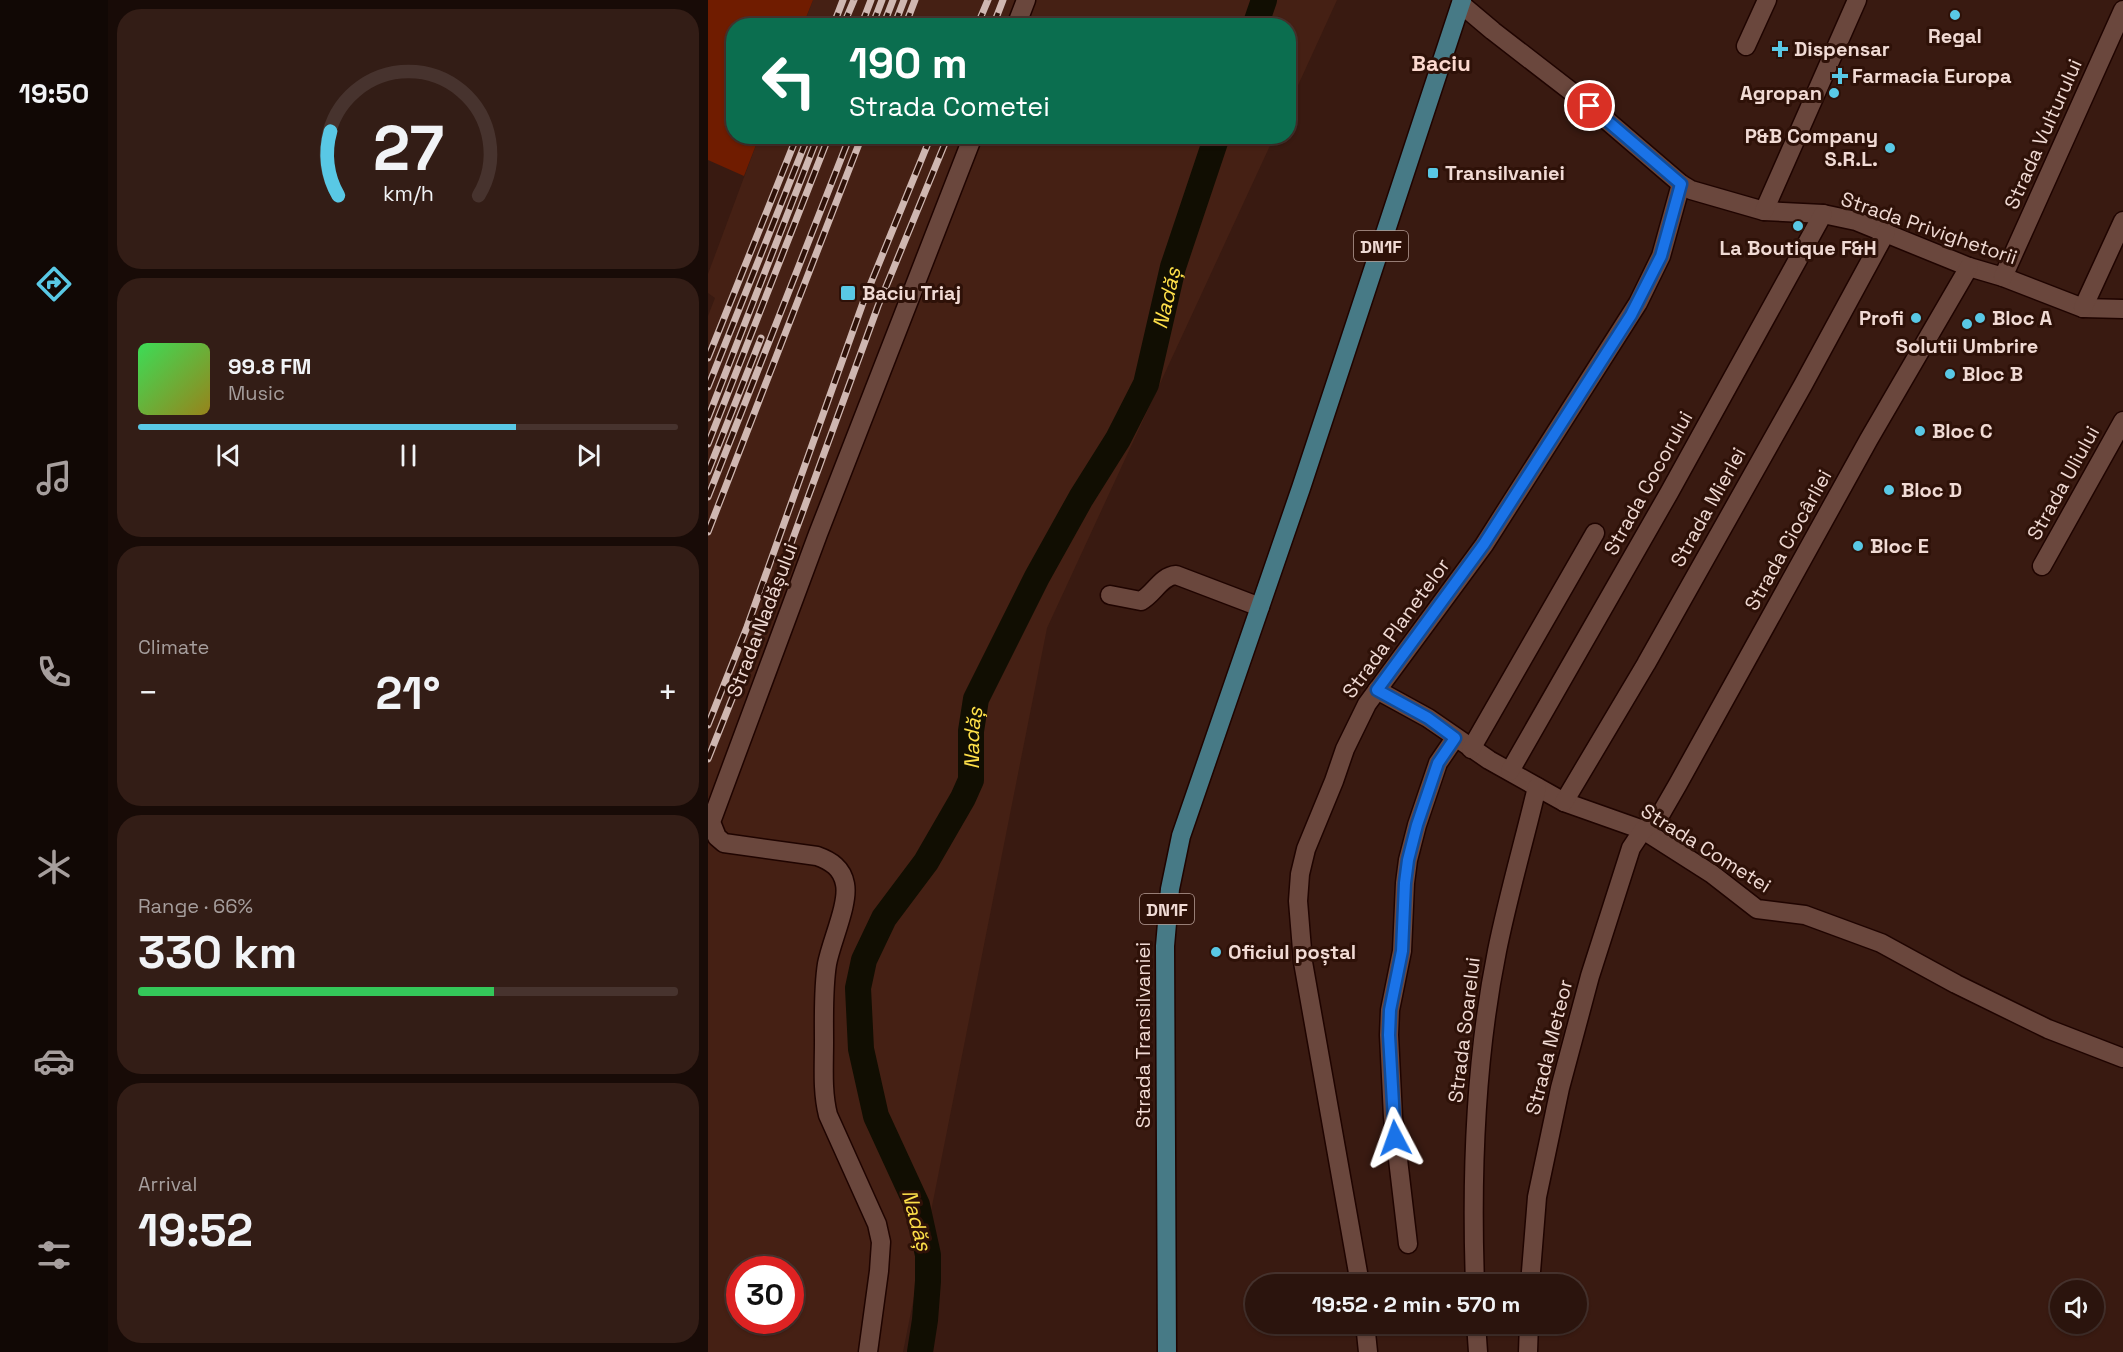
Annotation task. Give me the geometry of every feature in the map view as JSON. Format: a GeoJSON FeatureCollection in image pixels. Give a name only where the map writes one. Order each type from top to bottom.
{"type":"FeatureCollection","features":[{"type":"Feature","properties":{"kind":"main road","name":"Strada Transilvaniei"},"geometry":{"type":"LineString","coordinates":[[1167,1352],[1166,916],[1175,861],[1181,836],[1301,488],[1461,2]]}},
{"type":"Feature","properties":{"kind":"street"},"geometry":{"type":"LineString","coordinates":[[1020,18],[1026,0]]}},
{"type":"Feature","properties":{"kind":"street"},"geometry":{"type":"LineString","coordinates":[[1746,46],[1767,0]]}},
{"type":"Feature","properties":{"kind":"street"},"geometry":{"type":"LineString","coordinates":[[1764,211],[1857,0]]}},
{"type":"Feature","properties":{"kind":"street","name":"Strada Privighetorii"},"geometry":{"type":"LineString","coordinates":[[1461,2],[1493,31],[1590,106],[1681,184],[1703,194],[1764,211],[1823,214],[1856,221],[1969,267],[2003,277],[2083,308],[2123,309]]}},
{"type":"Feature","properties":{"kind":"street","name":"Strada Vulturului"},"geometry":{"type":"LineString","coordinates":[[2003,277],[2123,10]]}},
{"type":"Feature","properties":{"kind":"street","name":"Strada Nadășului"},"geometry":{"type":"LineString","coordinates":[[868,1352],[881,1242],[877,1224],[828,1115],[824,1098],[824,1014],[827,964],[843,907],[845,884],[841,872],[834,864],[826,860],[817,856],[724,843],[717,837],[711,822],[818,534],[970,144]]}},
{"type":"Feature","properties":{"kind":"street","name":"Strada Planetelor"},"geometry":{"type":"LineString","coordinates":[[1358,1274],[1303,962],[1298,901],[1300,874],[1314,827],[1355,726],[1367,704],[1484,544],[1638,303],[1661,256],[1681,184]]}},
{"type":"Feature","properties":{"kind":"street","name":"Strada Cocorului"},"geometry":{"type":"LineString","coordinates":[[1510,771],[1669,493],[1823,214]]}},
{"type":"Feature","properties":{"kind":"street"},"geometry":{"type":"LineString","coordinates":[[2083,308],[2123,221]]}},
{"type":"Feature","properties":{"kind":"street","name":"Strada Mierlei"},"geometry":{"type":"LineString","coordinates":[[1564,802],[1658,644],[1886,232]]}},
{"type":"Feature","properties":{"kind":"street","name":"Strada Ciocârliei"},"geometry":{"type":"LineString","coordinates":[[1643,830],[1659,817],[1869,439],[1969,267]]}},
{"type":"Feature","properties":{"kind":"street","name":"Strada Uliului"},"geometry":{"type":"LineString","coordinates":[[2042,566],[2123,421]]}},
{"type":"Feature","properties":{"kind":"street","name":"Strada Cocorului"},"geometry":{"type":"LineString","coordinates":[[1472,749],[1595,533]]}},
{"type":"Feature","properties":{"kind":"street"},"geometry":{"type":"LineString","coordinates":[[1110,595],[1141,601],[1151,594],[1166,577],[1176,575],[1260,607]]}},
{"type":"Feature","properties":{"kind":"street","name":"Strada Cometei"},"geometry":{"type":"LineString","coordinates":[[1377,690],[1428,718],[1472,749],[1564,802],[1643,830],[1704,869],[1757,909],[1805,915],[1881,943],[1956,984],[2048,1029],[2123,1058]]}},
{"type":"Feature","properties":{"kind":"street"},"geometry":{"type":"LineString","coordinates":[[1408,1244],[1393,1117],[1390,1010],[1402,951],[1408,860],[1438,763],[1455,738]]}},
{"type":"Feature","properties":{"kind":"street","name":"Strada Soarelui"},"geometry":{"type":"LineString","coordinates":[[1475,1274],[1474,1187],[1477,1097],[1484,1029],[1497,952],[1537,787]]}},
{"type":"Feature","properties":{"kind":"street","name":"Strada Meteor"},"geometry":{"type":"LineString","coordinates":[[1531,1274],[1537,1197],[1560,1088],[1614,900],[1631,848],[1643,830]]}},
{"type":"Feature","properties":{"kind":"street"},"geometry":{"type":"LineString","coordinates":[[1366,1334],[1368,1352]]}},
{"type":"Feature","properties":{"kind":"street"},"geometry":{"type":"LineString","coordinates":[[1477,1334],[1478,1352]]}},
{"type":"Feature","properties":{"kind":"street"},"geometry":{"type":"LineString","coordinates":[[1528,1352],[1529,1334]]}},
{"type":"Feature","properties":{"kind":"shaded area"},"geometry":{"type":"Polygon","coordinates":[[[708,0],[813,0],[806,18],[726,18],[726,144],[756,144],[744,176],[708,160],[708,0]]]}},
{"type":"Feature","properties":{"kind":"shaded area"},"geometry":{"type":"Polygon","coordinates":[[[813,0],[1337,0],[1296,90],[1296,18],[806,18],[813,0]]]}},
{"type":"Feature","properties":{"kind":"shaded area"},"geometry":{"type":"Polygon","coordinates":[[[756,144],[1271,144],[1047,628],[903,1352],[708,1352],[708,316],[715,298],[708,293],[708,274],[756,144]]]}},
{"type":"Feature","properties":{"kind":"waterway","name":"Nadăș"},"geometry":{"type":"LineString","coordinates":[[1258,18],[1264,0]]}},
{"type":"Feature","properties":{"kind":"waterway","name":"Nadăș"},"geometry":{"type":"LineString","coordinates":[[920,1352],[925,1320],[928,1255],[917,1205],[876,1116],[861,1049],[858,988],[864,960],[884,918],[926,862],[963,798],[971,780],[971,731],[976,699],[1037,577],[1081,498],[1118,439],[1146,384],[1173,267],[1214,144]]}},
{"type":"Feature","properties":{"kind":"railway"},"geometry":{"type":"LineString","coordinates":[[836,18],[843,0]]}},
{"type":"Feature","properties":{"kind":"railway"},"geometry":{"type":"LineString","coordinates":[[846,18],[854,0]]}},
{"type":"Feature","properties":{"kind":"railway"},"geometry":{"type":"LineString","coordinates":[[864,18],[871,0]]}},
{"type":"Feature","properties":{"kind":"railway"},"geometry":{"type":"LineString","coordinates":[[875,18],[882,0]]}},
{"type":"Feature","properties":{"kind":"railway"},"geometry":{"type":"LineString","coordinates":[[886,18],[893,0]]}},
{"type":"Feature","properties":{"kind":"railway"},"geometry":{"type":"LineString","coordinates":[[897,18],[904,0]]}},
{"type":"Feature","properties":{"kind":"railway"},"geometry":{"type":"LineString","coordinates":[[908,18],[915,0]]}},
{"type":"Feature","properties":{"kind":"railway"},"geometry":{"type":"LineString","coordinates":[[980,18],[988,0]]}},
{"type":"Feature","properties":{"kind":"railway"},"geometry":{"type":"LineString","coordinates":[[996,18],[1003,0]]}},
{"type":"Feature","properties":{"kind":"railway"},"geometry":{"type":"LineString","coordinates":[[708,358],[794,144]]}},
{"type":"Feature","properties":{"kind":"railway"},"geometry":{"type":"LineString","coordinates":[[708,387],[805,144]]}},
{"type":"Feature","properties":{"kind":"railway"},"geometry":{"type":"LineString","coordinates":[[708,418],[815,144]]}},
{"type":"Feature","properties":{"kind":"railway"},"geometry":{"type":"LineString","coordinates":[[708,444],[826,144]]}},
{"type":"Feature","properties":{"kind":"railway"},"geometry":{"type":"LineString","coordinates":[[708,497],[847,144]]}},
{"type":"Feature","properties":{"kind":"railway"},"geometry":{"type":"LineString","coordinates":[[708,532],[859,144]]}},
{"type":"Feature","properties":{"kind":"railway"},"geometry":{"type":"LineString","coordinates":[[708,725],[747,627],[864,300],[928,144]]}},
{"type":"Feature","properties":{"kind":"railway"},"geometry":{"type":"LineString","coordinates":[[708,759],[758,634],[878,306],[945,144]]}},
{"type":"Feature","properties":{"kind":"railway"},"geometry":{"type":"LineString","coordinates":[[708,472],[761,338]]}},
{"type":"Feature","properties":{"kind":"place","name":"Regal"},"geometry":{"type":"Point","coordinates":[1955,15]}},
{"type":"Feature","properties":{"kind":"place","name":"Dispensar"},"geometry":{"type":"Point","coordinates":[1780,49]}},
{"type":"Feature","properties":{"kind":"place","name":"Farmacia Europa"},"geometry":{"type":"Point","coordinates":[1840,76]}},
{"type":"Feature","properties":{"kind":"place","name":"Agropan"},"geometry":{"type":"Point","coordinates":[1834,93]}},
{"type":"Feature","properties":{"kind":"place","name":"P&B Company S.R.L."},"geometry":{"type":"Point","coordinates":[1890,148]}},
{"type":"Feature","properties":{"kind":"place","name":"Transilvaniei"},"geometry":{"type":"Point","coordinates":[1433,173]}},
{"type":"Feature","properties":{"kind":"place","name":"La Boutique F&H"},"geometry":{"type":"Point","coordinates":[1798,226]}},
{"type":"Feature","properties":{"kind":"place","name":"Baciu Triaj"},"geometry":{"type":"Point","coordinates":[848,293]}},
{"type":"Feature","properties":{"kind":"place","name":"Profi"},"geometry":{"type":"Point","coordinates":[1916,318]}},
{"type":"Feature","properties":{"kind":"place","name":"Bloc A"},"geometry":{"type":"Point","coordinates":[1980,318]}},
{"type":"Feature","properties":{"kind":"place","name":"Solutii Umbrire"},"geometry":{"type":"Point","coordinates":[1967,324]}},
{"type":"Feature","properties":{"kind":"place","name":"Bloc B"},"geometry":{"type":"Point","coordinates":[1950,374]}},
{"type":"Feature","properties":{"kind":"place","name":"Bloc C"},"geometry":{"type":"Point","coordinates":[1920,431]}},
{"type":"Feature","properties":{"kind":"place","name":"Bloc D"},"geometry":{"type":"Point","coordinates":[1889,490]}},
{"type":"Feature","properties":{"kind":"place","name":"Bloc E"},"geometry":{"type":"Point","coordinates":[1858,546]}},
{"type":"Feature","properties":{"kind":"place","name":"Oficiul poștal"},"geometry":{"type":"Point","coordinates":[1216,952]}},
{"type":"Feature","properties":{"kind":"district","name":"Baciu"},"geometry":{"type":"Point","coordinates":[1441,63]}},
{"type":"Feature","properties":{"kind":"route"},"geometry":{"type":"LineString","coordinates":[[1395,1138],[1389,1035],[1390,1010],[1402,951],[1408,860],[1438,763],[1455,738],[1428,718],[1377,690],[1484,544],[1631,315],[1661,256],[1681,184],[1590,106]]}}]}
